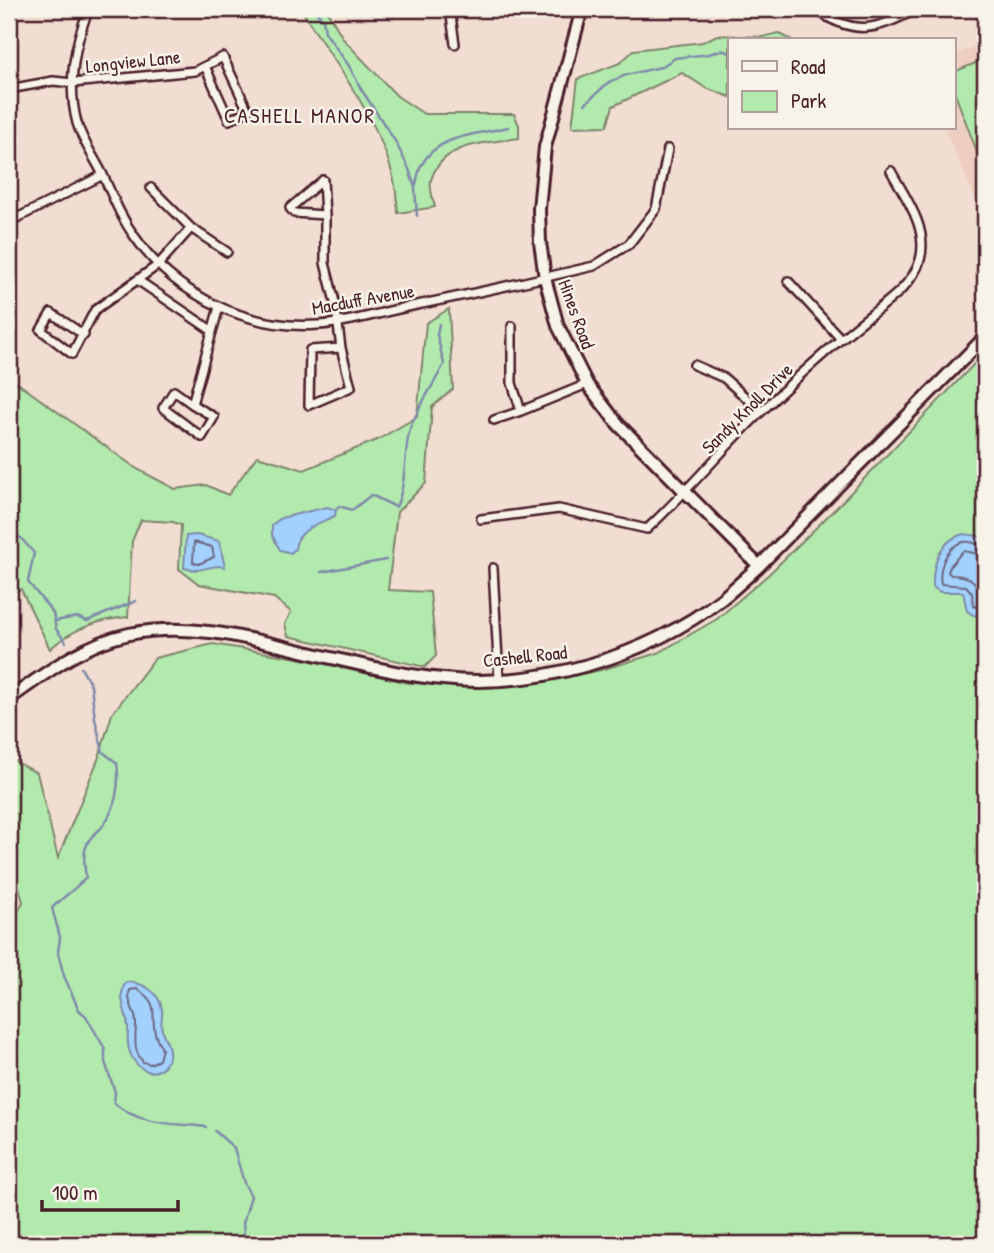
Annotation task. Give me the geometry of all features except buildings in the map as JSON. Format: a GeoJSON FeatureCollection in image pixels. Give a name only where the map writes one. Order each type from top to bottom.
{"type":"FeatureCollection","features":[{"type":"Feature","properties":{"kind":"street","name":"Macduff Avenue"},"geometry":{"type":"LineString","coordinates":[[89,9],[78,41],[72,83],[78,123],[117,208],[135,237],[158,265],[185,287],[219,307],[257,319],[287,325],[338,323],[594,266],[629,244],[656,209],[668,149]]}},
{"type":"Feature","properties":{"kind":"street"},"geometry":{"type":"LineString","coordinates":[[450,9],[455,44]]}},
{"type":"Feature","properties":{"kind":"street","name":"Hines Road"},"geometry":{"type":"LineString","coordinates":[[582,9],[545,148],[538,209],[545,278],[558,326],[587,384],[618,425],[759,566]]}},
{"type":"Feature","properties":{"kind":"street"},"geometry":{"type":"LineString","coordinates":[[815,9],[841,25],[856,28],[880,27],[916,9]]}},
{"type":"Feature","properties":{"kind":"street","name":"Longview Lane"},"geometry":{"type":"LineString","coordinates":[[9,89],[53,81],[72,83],[195,71],[205,66],[223,57],[248,111],[229,120],[205,66]]}},
{"type":"Feature","properties":{"kind":"street","name":"Sandy Knoll Drive"},"geometry":{"type":"LineString","coordinates":[[481,519],[559,509],[647,529],[685,493],[761,411],[841,339],[902,289],[914,274],[922,244],[919,223],[891,171]]}},
{"type":"Feature","properties":{"kind":"street"},"geometry":{"type":"LineString","coordinates":[[9,222],[103,176]]}},
{"type":"Feature","properties":{"kind":"street"},"geometry":{"type":"LineString","coordinates":[[325,215],[294,214],[290,208],[323,180],[325,215],[325,263],[351,387],[309,405],[310,350],[341,348]]}},
{"type":"Feature","properties":{"kind":"street"},"geometry":{"type":"LineString","coordinates":[[151,188],[191,228],[227,252]]}},
{"type":"Feature","properties":{"kind":"street"},"geometry":{"type":"LineString","coordinates":[[83,335],[51,313],[41,330],[72,354],[83,335],[95,310],[158,265],[191,228]]}},
{"type":"Feature","properties":{"kind":"street"},"geometry":{"type":"LineString","coordinates":[[139,281],[211,330]]}},
{"type":"Feature","properties":{"kind":"street"},"geometry":{"type":"LineString","coordinates":[[789,281],[841,339]]}},
{"type":"Feature","properties":{"kind":"street"},"geometry":{"type":"LineString","coordinates":[[192,404],[219,307]]}},
{"type":"Feature","properties":{"kind":"street"},"geometry":{"type":"LineString","coordinates":[[512,326],[512,383],[522,411]]}},
{"type":"Feature","properties":{"kind":"street","name":"Cashell Road"},"geometry":{"type":"LineString","coordinates":[[9,699],[64,660],[102,642],[130,634],[177,628],[241,636],[411,675],[446,680],[545,675],[583,667],[630,650],[666,634],[710,606],[759,566],[985,337]]}},
{"type":"Feature","properties":{"kind":"street"},"geometry":{"type":"LineString","coordinates":[[694,365],[723,378],[761,411]]}},
{"type":"Feature","properties":{"kind":"street"},"geometry":{"type":"LineString","coordinates":[[494,420],[587,384]]}},
{"type":"Feature","properties":{"kind":"street"},"geometry":{"type":"LineString","coordinates":[[174,391],[192,404],[214,417],[202,437],[163,408],[174,391]]}},
{"type":"Feature","properties":{"kind":"street"},"geometry":{"type":"LineString","coordinates":[[493,568],[499,679]]}},
{"type":"Feature","properties":{"kind":"shaded area"},"geometry":{"type":"Polygon","coordinates":[[[985,42],[985,220],[945,130],[956,130],[956,54],[985,42]]]}},
{"type":"Feature","properties":{"kind":"green space"},"geometry":{"type":"Polygon","coordinates":[[[301,9],[326,9],[344,40],[397,96],[424,114],[514,114],[519,125],[519,138],[480,143],[455,151],[437,167],[431,180],[435,207],[398,213],[393,176],[376,131],[353,89],[301,9]]]}},
{"type":"Feature","properties":{"kind":"green space"},"geometry":{"type":"Polygon","coordinates":[[[778,33],[788,38],[728,38],[728,96],[706,88],[682,73],[613,106],[607,126],[572,127],[578,79],[620,63],[634,50],[703,42],[717,35],[763,37],[778,33]]]}},
{"type":"Feature","properties":{"kind":"green space"},"geometry":{"type":"Polygon","coordinates":[[[985,59],[985,173],[956,96],[956,71],[985,59]]]}},
{"type":"Feature","properties":{"kind":"green space"},"geometry":{"type":"Polygon","coordinates":[[[449,309],[453,389],[432,407],[426,483],[397,512],[388,590],[430,592],[436,656],[425,667],[288,636],[285,624],[291,612],[274,598],[199,584],[179,569],[181,525],[173,522],[141,520],[132,541],[128,617],[86,627],[67,636],[50,649],[21,589],[9,594],[9,377],[137,469],[175,489],[206,485],[228,495],[257,456],[304,470],[377,440],[417,417],[426,323],[449,309]]]}},
{"type":"Feature","properties":{"kind":"green space"},"geometry":{"type":"Polygon","coordinates":[[[985,358],[985,1244],[9,1244],[9,931],[23,902],[9,851],[9,758],[37,773],[58,858],[99,757],[112,714],[155,658],[213,644],[303,659],[409,683],[488,685],[542,682],[601,670],[658,653],[717,619],[769,574],[975,363],[985,358]]]}},
{"type":"Feature","properties":{"kind":"water"},"geometry":{"type":"Polygon","coordinates":[[[327,507],[336,510],[335,516],[304,532],[291,553],[280,550],[272,535],[272,525],[281,518],[327,507]]]}},
{"type":"Feature","properties":{"kind":"water"},"geometry":{"type":"Polygon","coordinates":[[[963,534],[979,536],[985,541],[985,575],[982,581],[985,588],[985,616],[973,615],[967,611],[963,592],[940,592],[933,587],[934,570],[939,555],[948,542],[963,534]]]}},
{"type":"Feature","properties":{"kind":"water"},"geometry":{"type":"Polygon","coordinates":[[[197,535],[219,541],[225,567],[197,570],[184,568],[186,536],[197,535]]]}},
{"type":"Feature","properties":{"kind":"water"},"geometry":{"type":"Polygon","coordinates":[[[126,982],[149,989],[160,1003],[161,1027],[169,1056],[159,1070],[144,1070],[137,1064],[128,1046],[128,1026],[122,1001],[126,982]]]}},
{"type":"Feature","properties":{"kind":"waterway"},"geometry":{"type":"LineString","coordinates":[[313,9],[323,19],[325,32],[395,141],[415,188],[417,216]]}},
{"type":"Feature","properties":{"kind":"waterway"},"geometry":{"type":"LineString","coordinates":[[585,104],[609,82],[626,75],[661,67],[675,58],[722,50],[728,52]]}},
{"type":"Feature","properties":{"kind":"waterway"},"geometry":{"type":"LineString","coordinates":[[415,188],[421,166],[437,148],[459,138],[508,127]]}},
{"type":"Feature","properties":{"kind":"waterway"},"geometry":{"type":"LineString","coordinates":[[336,510],[339,506],[352,510],[371,495],[396,507],[403,481],[409,432],[444,364],[437,335],[439,324]]}},
{"type":"Feature","properties":{"kind":"waterway"},"geometry":{"type":"LineString","coordinates":[[9,543],[20,537],[34,553],[28,582],[53,613],[56,629],[66,642]]}},
{"type":"Feature","properties":{"kind":"waterway"},"geometry":{"type":"LineString","coordinates":[[321,572],[386,560]]}},
{"type":"Feature","properties":{"kind":"waterway"},"geometry":{"type":"LineString","coordinates":[[55,621],[77,617],[87,621],[136,601]]}},
{"type":"Feature","properties":{"kind":"waterway"},"geometry":{"type":"LineString","coordinates":[[81,668],[91,685],[103,752],[117,763],[118,780],[111,813],[87,843],[84,862],[86,877],[52,908],[60,937],[58,953],[64,976],[79,1010],[86,1016],[105,1049],[105,1062],[115,1092],[114,1103],[146,1120],[206,1127]]}},
{"type":"Feature","properties":{"kind":"waterway"},"geometry":{"type":"LineString","coordinates":[[215,1131],[234,1148],[244,1183],[251,1196],[243,1223],[245,1244]]}},
{"type":"Feature","properties":{"kind":"district","name":"CASHELL MANOR"},"geometry":{"type":"Point","coordinates":[300,115]}}]}
